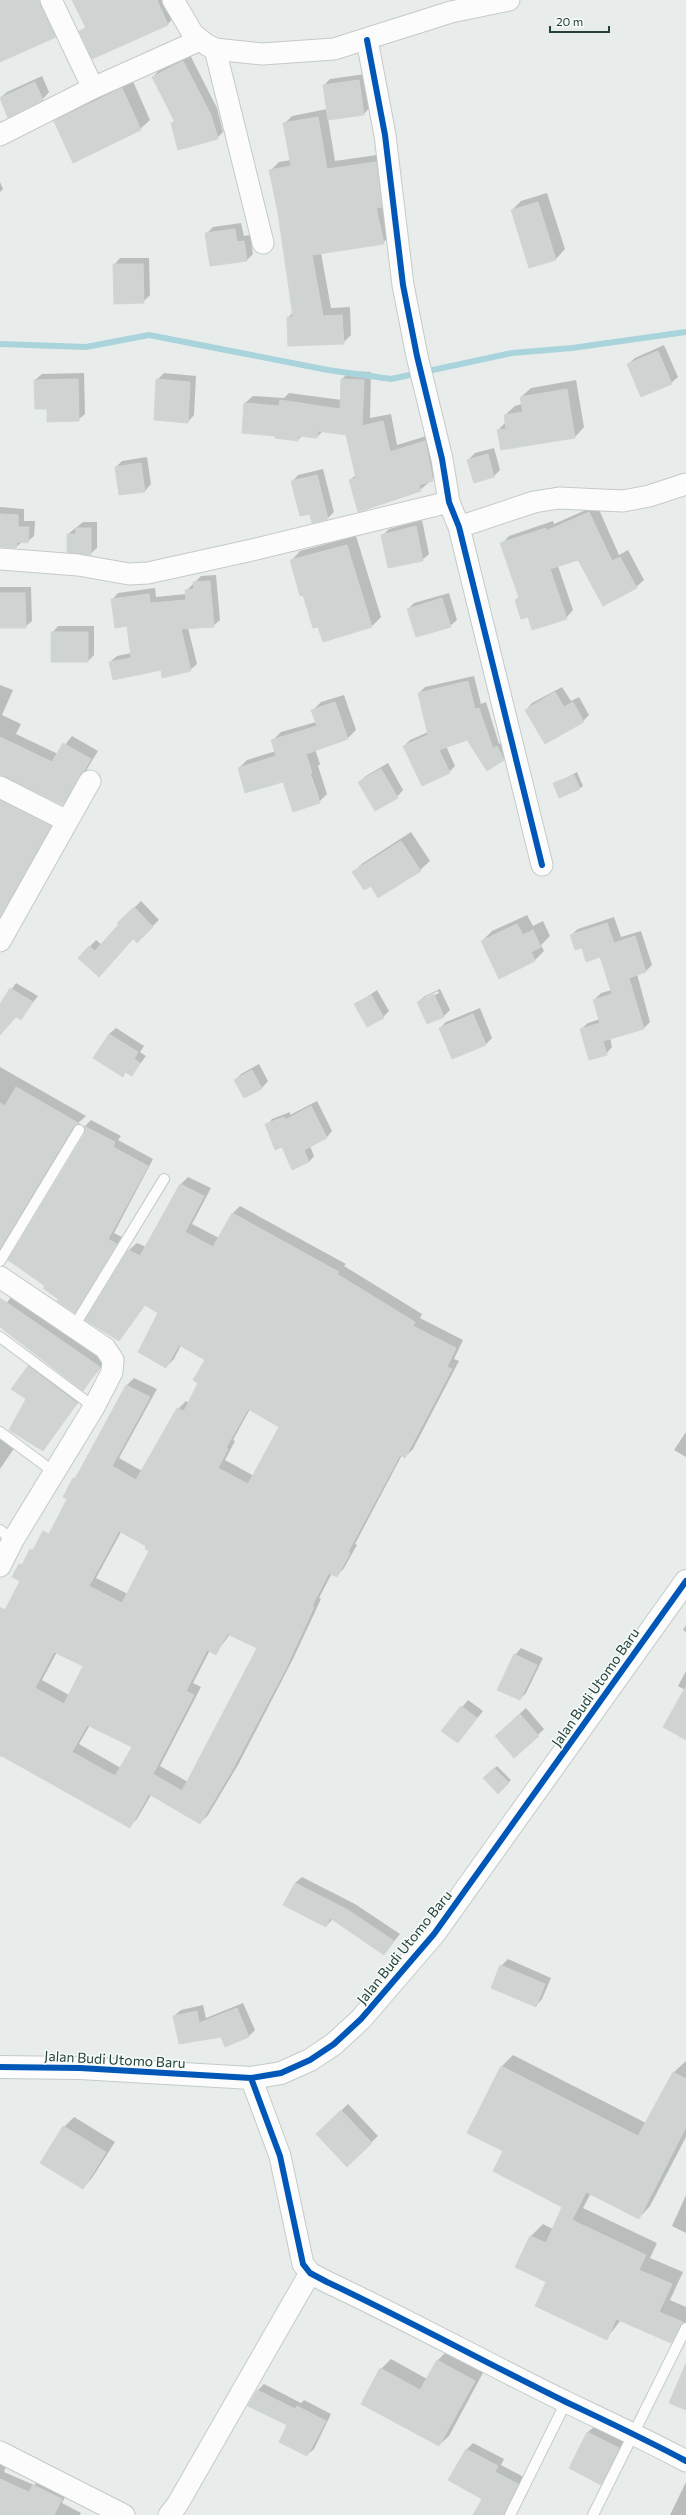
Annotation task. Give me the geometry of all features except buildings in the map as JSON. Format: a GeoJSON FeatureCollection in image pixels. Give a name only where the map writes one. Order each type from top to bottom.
{"type":"FeatureCollection","features":[{"type":"Feature","properties":{"kind":"street"},"geometry":{"type":"LineString","coordinates":[[52,0],[94,88]]}},
{"type":"Feature","properties":{"kind":"street"},"geometry":{"type":"LineString","coordinates":[[173,0],[193,34],[208,45],[262,54],[334,49],[367,40],[451,12],[510,0]]}},
{"type":"Feature","properties":{"kind":"street"},"geometry":{"type":"LineString","coordinates":[[367,40],[385,135],[403,286],[417,356],[437,436],[449,502],[459,527],[542,865]]}},
{"type":"Feature","properties":{"kind":"street"},"geometry":{"type":"LineString","coordinates":[[0,135],[94,88],[208,45]]}},
{"type":"Feature","properties":{"kind":"street"},"geometry":{"type":"LineString","coordinates":[[208,45],[263,243]]}},
{"type":"Feature","properties":{"kind":"street"},"geometry":{"type":"LineString","coordinates":[[459,527],[534,502],[559,498],[623,501],[649,496],[686,484]]}},
{"type":"Feature","properties":{"kind":"street"},"geometry":{"type":"LineString","coordinates":[[0,559],[78,565],[116,572],[148,573],[252,550],[449,502]]}},
{"type":"Feature","properties":{"kind":"street"},"geometry":{"type":"LineString","coordinates":[[0,941],[90,781]]}},
{"type":"Feature","properties":{"kind":"street"},"geometry":{"type":"LineString","coordinates":[[0,787],[67,822]]}},
{"type":"Feature","properties":{"kind":"street"},"geometry":{"type":"LineString","coordinates":[[0,1278],[73,1328],[106,1348],[113,1360],[112,1372],[94,1407],[54,1472],[6,1535],[0,1566]]}},
{"type":"Feature","properties":{"kind":"street","name":"Jalan Budi Utomo Baru"},"geometry":{"type":"LineString","coordinates":[[0,2067],[80,2068],[251,2078],[281,2073],[310,2060],[334,2044],[360,2019],[434,1934],[686,1581]]}},
{"type":"Feature","properties":{"kind":"street"},"geometry":{"type":"LineString","coordinates":[[251,2078],[282,2164],[303,2264],[310,2273],[566,2402],[634,2433],[686,2461]]}},
{"type":"Feature","properties":{"kind":"street"},"geometry":{"type":"LineString","coordinates":[[169,2515],[177,2505],[310,2273]]}},
{"type":"Feature","properties":{"kind":"street"},"geometry":{"type":"LineString","coordinates":[[0,2452],[124,2515]]}},
{"type":"Feature","properties":{"kind":"lane"},"geometry":{"type":"LineString","coordinates":[[0,1261],[79,1130]]}},
{"type":"Feature","properties":{"kind":"lane"},"geometry":{"type":"LineString","coordinates":[[73,1328],[164,1179]]}},
{"type":"Feature","properties":{"kind":"lane"},"geometry":{"type":"LineString","coordinates":[[0,1337],[94,1407]]}},
{"type":"Feature","properties":{"kind":"lane"},"geometry":{"type":"LineString","coordinates":[[0,1432],[54,1472]]}},
{"type":"Feature","properties":{"kind":"lane"},"geometry":{"type":"LineString","coordinates":[[593,2515],[686,2328]]}},
{"type":"Feature","properties":{"kind":"lane"},"geometry":{"type":"LineString","coordinates":[[510,2515],[566,2402]]}},
{"type":"Feature","properties":{"kind":"waterway"},"geometry":{"type":"LineString","coordinates":[[0,344],[86,347],[149,335],[328,370],[391,379],[512,353],[572,348],[686,332]]}},
{"type":"Feature","properties":{"kind":"cycle path"},"geometry":{"type":"LineString","coordinates":[[367,40],[385,135],[403,285],[417,356],[442,459],[449,502],[459,527],[542,865]]}},
{"type":"Feature","properties":{"kind":"cycle path"},"geometry":{"type":"LineString","coordinates":[[0,2067],[80,2068],[251,2078],[281,2073],[310,2060],[334,2044],[361,2019],[434,1934],[686,1581]]}},
{"type":"Feature","properties":{"kind":"cycle path"},"geometry":{"type":"LineString","coordinates":[[251,2078],[280,2156],[303,2264],[310,2273],[686,2461]]}}]}
